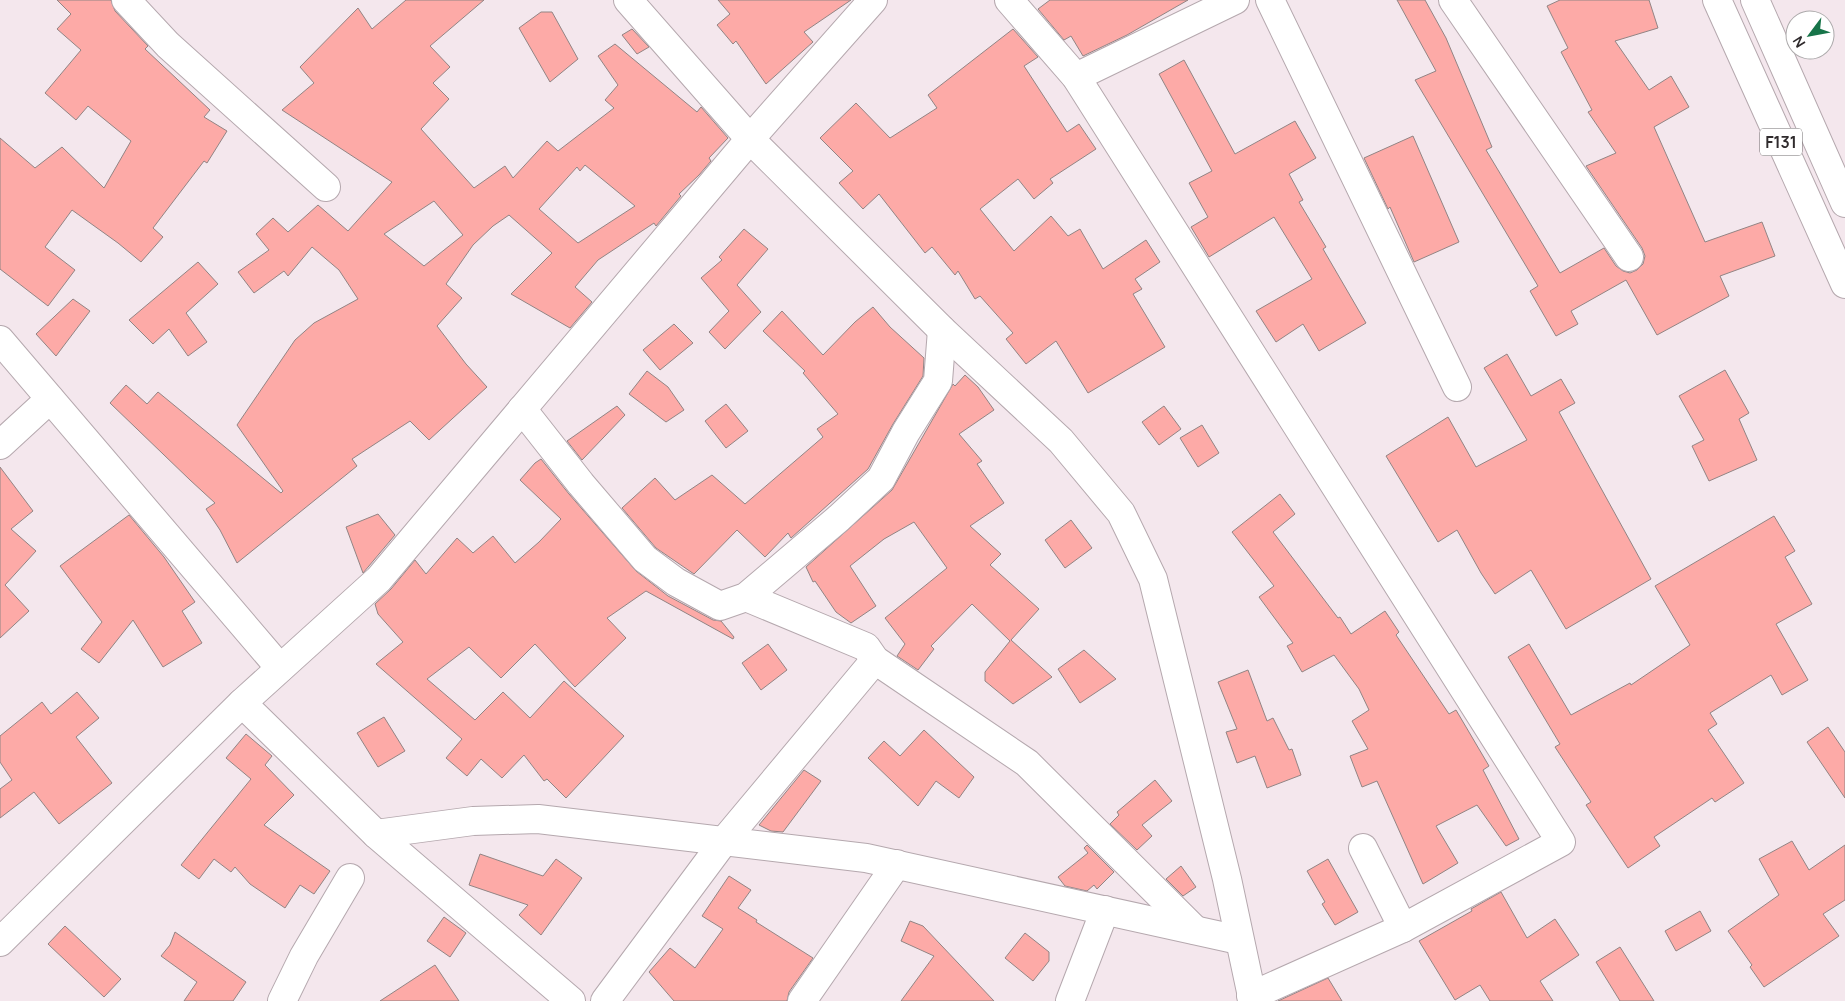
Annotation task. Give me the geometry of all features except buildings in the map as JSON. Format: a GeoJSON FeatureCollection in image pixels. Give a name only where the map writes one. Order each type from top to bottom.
{"type":"FeatureCollection","features":[{"type":"Feature","properties":{"kind":"street"},"geometry":{"type":"LineString","coordinates":[[126,0],[168,45],[326,187]]}},
{"type":"Feature","properties":{"kind":"street"},"geometry":{"type":"LineString","coordinates":[[628,0],[750,139],[942,330],[1061,441],[1121,513],[1153,579],[1227,879],[1252,998],[1404,928],[1561,842],[1076,77],[1009,0]]}},
{"type":"Feature","properties":{"kind":"street"},"geometry":{"type":"LineString","coordinates":[[0,942],[242,703],[379,579],[750,139],[873,0]]}},
{"type":"Feature","properties":{"kind":"street"},"geometry":{"type":"LineString","coordinates":[[1076,77],[1235,0]]}},
{"type":"Feature","properties":{"kind":"street"},"geometry":{"type":"LineString","coordinates":[[1270,0],[1457,387]]}},
{"type":"Feature","properties":{"kind":"street"},"geometry":{"type":"LineString","coordinates":[[1453,0],[1629,257]]}},
{"type":"Feature","properties":{"kind":"street","name":"F131"},"geometry":{"type":"LineString","coordinates":[[1717,0],[1845,284]]}},
{"type":"Feature","properties":{"kind":"street","name":"F131"},"geometry":{"type":"LineString","coordinates":[[1754,0],[1845,203]]}},
{"type":"Feature","properties":{"kind":"street"},"geometry":{"type":"LineString","coordinates":[[522,409],[581,484],[645,559],[676,582],[720,606],[746,597],[839,518],[881,479],[906,432],[938,381],[942,330]]}},
{"type":"Feature","properties":{"kind":"street"},"geometry":{"type":"LineString","coordinates":[[0,340],[280,668]]}},
{"type":"Feature","properties":{"kind":"street"},"geometry":{"type":"LineString","coordinates":[[0,445],[50,399]]}},
{"type":"Feature","properties":{"kind":"street"},"geometry":{"type":"LineString","coordinates":[[746,597],[866,647],[875,660],[1027,763],[1195,930]]}},
{"type":"Feature","properties":{"kind":"street"},"geometry":{"type":"LineString","coordinates":[[605,1001],[724,841],[875,660]]}},
{"type":"Feature","properties":{"kind":"street"},"geometry":{"type":"LineString","coordinates":[[242,703],[376,834],[571,1001]]}},
{"type":"Feature","properties":{"kind":"street"},"geometry":{"type":"LineString","coordinates":[[376,834],[473,821],[538,819],[866,858],[1240,940]]}},
{"type":"Feature","properties":{"kind":"street"},"geometry":{"type":"LineString","coordinates":[[1363,848],[1404,928]]}},
{"type":"Feature","properties":{"kind":"street"},"geometry":{"type":"LineString","coordinates":[[802,1001],[897,864]]}},
{"type":"Feature","properties":{"kind":"street"},"geometry":{"type":"LineString","coordinates":[[282,1001],[304,956],[350,878]]}},
{"type":"Feature","properties":{"kind":"street"},"geometry":{"type":"LineString","coordinates":[[1070,1001],[1105,910]]}}]}
